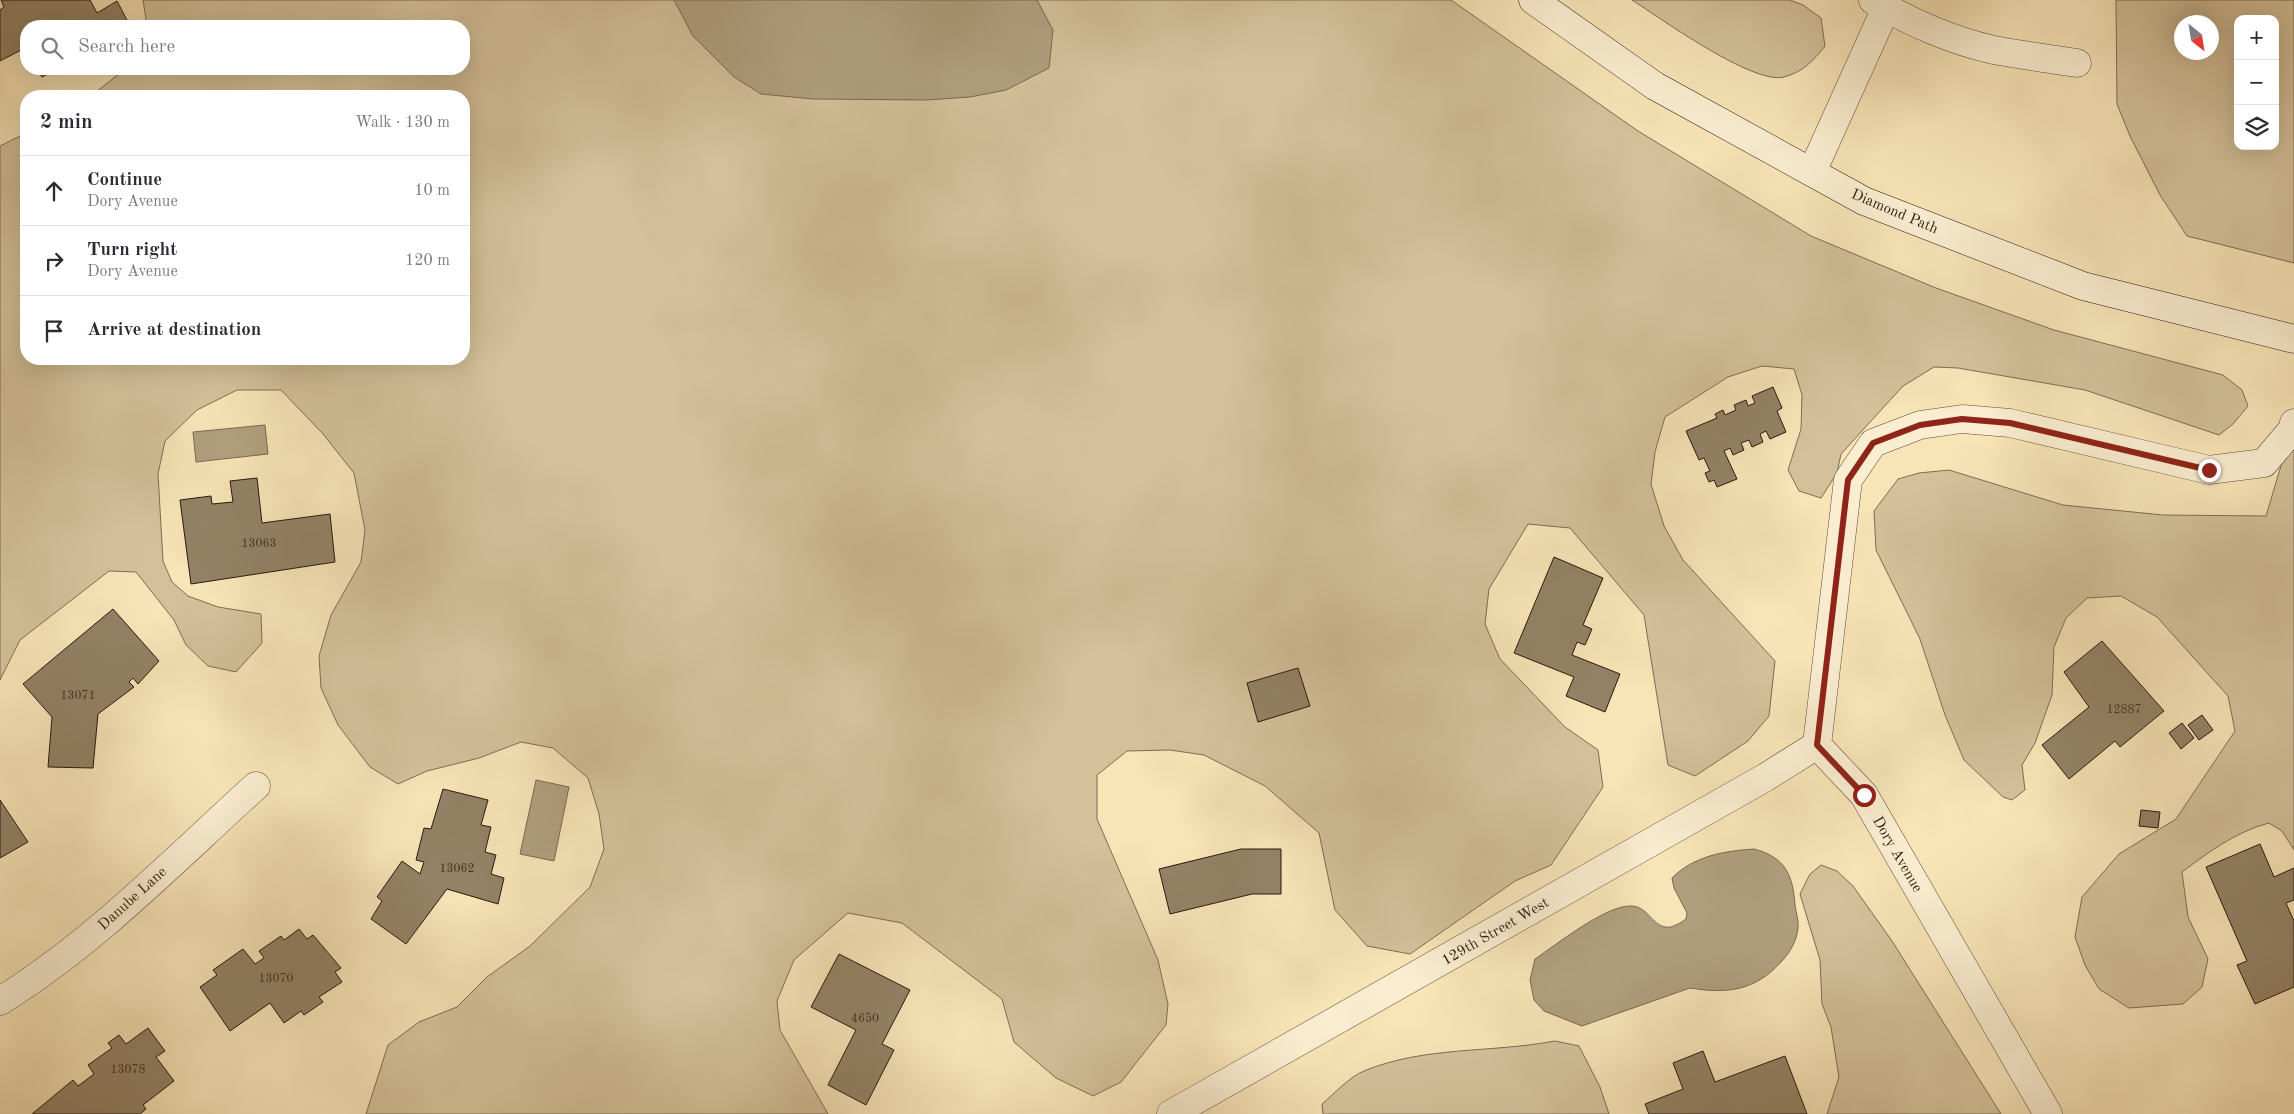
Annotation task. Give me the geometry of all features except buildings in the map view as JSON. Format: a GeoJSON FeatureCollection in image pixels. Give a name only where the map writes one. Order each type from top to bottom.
{"type":"FeatureCollection","features":[{"type":"Feature","properties":{"kind":"street","name":"Diamond Path"},"geometry":{"type":"LineString","coordinates":[[1533,0],[1655,86],[1864,200],[2083,286],[2294,339]]}},
{"type":"Feature","properties":{"kind":"street"},"geometry":{"type":"LineString","coordinates":[[1812,172],[1880,4],[1961,41],[1978,46],[2077,63]]}},
{"type":"Feature","properties":{"kind":"street"},"geometry":{"type":"LineString","coordinates":[[1817,745],[1848,480],[1873,443],[1920,425],[1962,419],[2010,423],[2209,470],[2264,463],[2292,430],[2294,423]]}},
{"type":"Feature","properties":{"kind":"street","name":"129th Street West"},"geometry":{"type":"LineString","coordinates":[[1171,1114],[1766,777],[1817,745]]}},
{"type":"Feature","properties":{"kind":"street","name":"Dory Avenue"},"geometry":{"type":"LineString","coordinates":[[1817,745],[1864,795],[2048,1114]]}},
{"type":"Feature","properties":{"kind":"street","name":"Danube Lane"},"geometry":{"type":"LineString","coordinates":[[0,1001],[20,989],[106,922],[256,786]]}},
{"type":"Feature","properties":{"kind":"shaded area"},"geometry":{"type":"Polygon","coordinates":[[[143,0],[1451,0],[1638,131],[1811,236],[1936,288],[2054,330],[2223,375],[2242,390],[2248,406],[2233,424],[2219,435],[2085,390],[1958,368],[1934,367],[1903,386],[1841,454],[1837,473],[1821,498],[1799,491],[1788,470],[1801,429],[1802,395],[1794,369],[1762,366],[1728,377],[1665,417],[1655,452],[1651,484],[1664,526],[1683,560],[1775,661],[1769,716],[1748,741],[1695,776],[1668,765],[1644,615],[1570,528],[1528,524],[1489,589],[1485,624],[1500,659],[1565,727],[1598,750],[1603,787],[1551,865],[1515,881],[1410,954],[1367,946],[1335,910],[1319,833],[1265,786],[1204,755],[1170,750],[1127,751],[1097,775],[1097,819],[1158,960],[1168,1004],[1166,1025],[1121,1082],[1093,1096],[1056,1078],[1014,1042],[1002,999],[902,923],[848,913],[794,960],[777,1001],[780,1030],[828,1114],[366,1114],[388,1045],[419,1022],[457,1007],[487,977],[530,946],[590,887],[604,849],[599,814],[588,778],[553,748],[521,742],[479,758],[427,771],[398,784],[370,767],[338,725],[321,688],[319,656],[331,615],[361,562],[365,530],[354,473],[323,434],[281,390],[237,390],[197,410],[165,441],[158,474],[163,561],[172,582],[188,596],[218,607],[261,614],[262,643],[236,672],[208,666],[186,645],[174,620],[136,572],[109,571],[20,640],[0,680],[0,146],[20,136],[20,365],[470,365],[470,90],[99,90],[117,75],[470,75],[470,20],[146,20],[143,0]]]}},
{"type":"Feature","properties":{"kind":"shaded area"},"geometry":{"type":"Polygon","coordinates":[[[674,0],[1037,0],[1053,30],[1049,68],[1006,90],[970,97],[926,100],[813,99],[761,94],[734,77],[693,36],[674,0]]]}},
{"type":"Feature","properties":{"kind":"shaded area"},"geometry":{"type":"Polygon","coordinates":[[[1632,0],[1790,0],[1803,5],[1821,18],[1825,46],[1812,61],[1797,72],[1784,77],[1770,77],[1730,61],[1632,0]]]}},
{"type":"Feature","properties":{"kind":"shaded area"},"geometry":{"type":"Polygon","coordinates":[[[2116,0],[2294,0],[2294,263],[2187,236],[2160,195],[2130,136],[2117,104],[2116,0]]]}},
{"type":"Feature","properties":{"kind":"shaded area"},"geometry":{"type":"Polygon","coordinates":[[[2294,422],[2294,850],[2282,831],[2269,823],[2234,837],[2182,872],[2188,917],[2208,959],[2202,987],[2183,1004],[2129,1008],[2099,989],[2085,965],[2075,937],[2082,897],[2119,854],[2176,819],[2235,731],[2228,696],[2157,617],[2121,596],[2087,598],[2066,618],[2054,647],[2052,695],[2035,743],[2022,765],[2025,790],[2012,800],[2003,797],[1964,760],[1945,715],[1920,639],[1876,550],[1874,511],[1898,479],[1919,473],[1949,470],[2063,505],[2163,515],[2266,516],[2294,422]]]}},
{"type":"Feature","properties":{"kind":"shaded area"},"geometry":{"type":"Polygon","coordinates":[[[265,425],[268,454],[196,462],[193,432],[265,425]]]}},
{"type":"Feature","properties":{"kind":"shaded area"},"geometry":{"type":"Polygon","coordinates":[[[536,780],[569,787],[554,861],[520,854],[536,780]]]}},
{"type":"Feature","properties":{"kind":"shaded area"},"geometry":{"type":"Polygon","coordinates":[[[1754,849],[1765,852],[1773,857],[1785,869],[1792,885],[1798,923],[1796,938],[1790,951],[1771,972],[1761,979],[1751,985],[1728,990],[1716,991],[1690,988],[1582,1026],[1544,1011],[1534,1000],[1530,980],[1535,959],[1568,936],[1594,919],[1619,908],[1629,906],[1637,907],[1644,911],[1660,925],[1667,927],[1675,926],[1686,919],[1687,913],[1674,888],[1672,878],[1690,864],[1710,856],[1754,849]]]}},
{"type":"Feature","properties":{"kind":"shaded area"},"geometry":{"type":"Polygon","coordinates":[[[1821,865],[1837,871],[1853,886],[1892,941],[2001,1114],[1827,1114],[1839,1077],[1831,1027],[1822,1004],[1820,960],[1800,894],[1810,874],[1821,865]]]}},
{"type":"Feature","properties":{"kind":"shaded area"},"geometry":{"type":"Polygon","coordinates":[[[1555,1041],[1579,1046],[1600,1087],[1609,1114],[1323,1114],[1322,1104],[1347,1081],[1364,1071],[1387,1063],[1410,1057],[1555,1041]]]}},
{"type":"Feature","properties":{"kind":"route"},"geometry":{"type":"LineString","coordinates":[[1864,795],[1817,745],[1848,480],[1873,443],[1920,425],[1962,419],[2010,423],[2209,470]]}}]}
